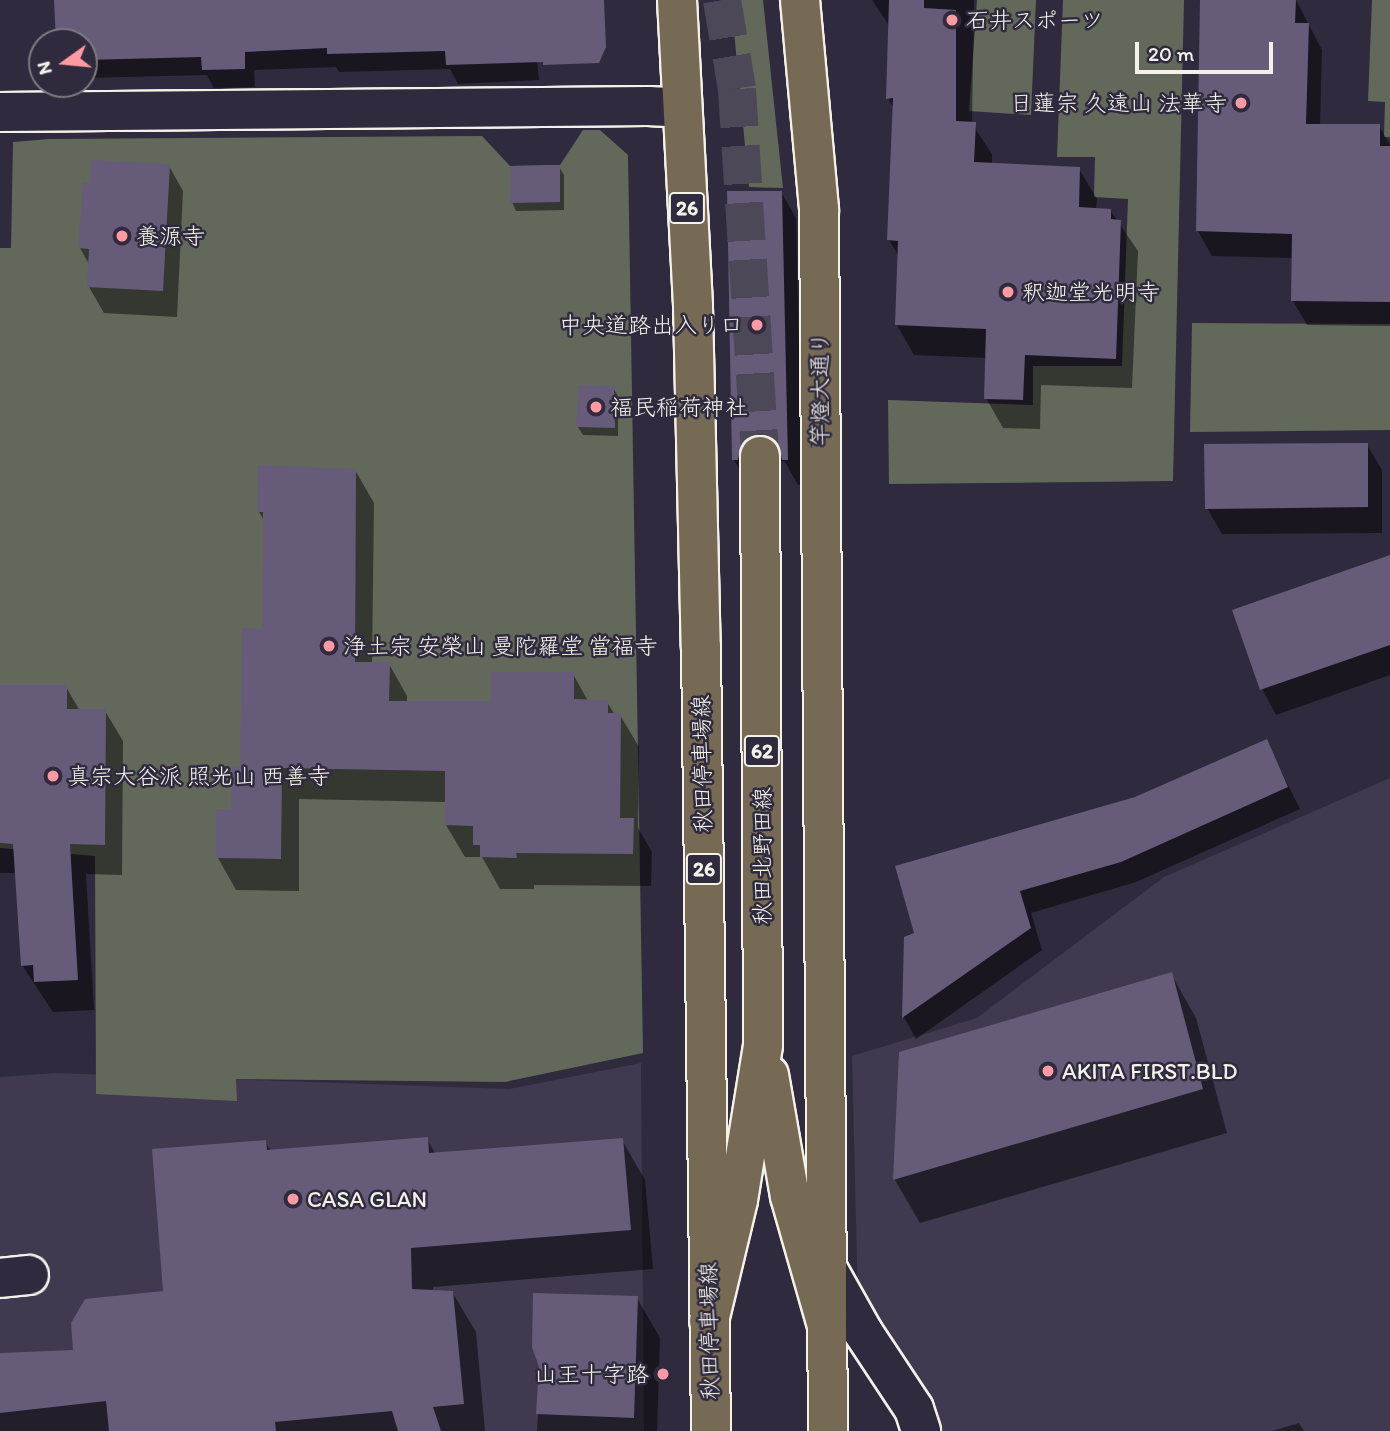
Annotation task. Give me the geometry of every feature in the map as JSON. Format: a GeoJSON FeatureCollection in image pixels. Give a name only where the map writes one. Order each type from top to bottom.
{"type":"FeatureCollection","features":[{"type":"Feature","properties":{"kind":"main road","name":"26"},"geometry":{"type":"LineString","coordinates":[[677,0],[682,108]]}},
{"type":"Feature","properties":{"kind":"main road","name":"竿燈大通り"},"geometry":{"type":"LineString","coordinates":[[800,0],[819,208],[821,778],[827,1266]]}},
{"type":"Feature","properties":{"kind":"main road","name":"秋田停車場線"},"geometry":{"type":"LineString","coordinates":[[682,108],[693,307],[701,648],[711,1431]]}},
{"type":"Feature","properties":{"kind":"main road","name":"秋田北野田線"},"geometry":{"type":"LineString","coordinates":[[760,456],[763,1045]]}},
{"type":"Feature","properties":{"kind":"main road","name":"62"},"geometry":{"type":"LineString","coordinates":[[709,1321],[738,1200],[763,1045]]}},
{"type":"Feature","properties":{"kind":"main road","name":"62"},"geometry":{"type":"LineString","coordinates":[[763,1045],[790,1196],[827,1326]]}},
{"type":"Feature","properties":{"kind":"main road"},"geometry":{"type":"LineString","coordinates":[[827,1266],[828,1431]]}},
{"type":"Feature","properties":{"kind":"street"},"geometry":{"type":"LineString","coordinates":[[0,112],[648,106],[682,108]]}},
{"type":"Feature","properties":{"kind":"street"},"geometry":{"type":"LineString","coordinates":[[827,1266],[863,1332],[914,1409],[921,1431]]}},
{"type":"Feature","properties":{"kind":"shaded area"},"geometry":{"type":"Polygon","coordinates":[[[1390,778],[1390,1431],[929,1431],[858,1302],[852,1056],[977,1018],[1164,877],[1390,778]]]}},
{"type":"Feature","properties":{"kind":"shaded area"},"geometry":{"type":"Polygon","coordinates":[[[641,1063],[644,1431],[0,1431],[0,1077],[55,1073],[509,1089],[641,1063]]]}},
{"type":"Feature","properties":{"kind":"green space"},"geometry":{"type":"Polygon","coordinates":[[[731,0],[763,0],[783,188],[749,187],[731,0]]]}},
{"type":"Feature","properties":{"kind":"green space"},"geometry":{"type":"Polygon","coordinates":[[[977,0],[1036,0],[1031,115],[969,111],[977,0]]]}},
{"type":"Feature","properties":{"kind":"green space"},"geometry":{"type":"Polygon","coordinates":[[[1063,0],[1184,0],[1173,481],[889,484],[888,400],[1033,405],[1033,366],[1122,366],[1128,199],[1094,197],[1095,157],[1057,157],[1063,0]]]}},
{"type":"Feature","properties":{"kind":"green space"},"geometry":{"type":"Polygon","coordinates":[[[1372,0],[1390,0],[1390,137],[1384,137],[1385,102],[1368,101],[1372,0]]]}},
{"type":"Feature","properties":{"kind":"green space"},"geometry":{"type":"Polygon","coordinates":[[[583,130],[600,130],[628,155],[643,1053],[505,1082],[236,1079],[237,1101],[96,1094],[95,856],[0,848],[0,248],[11,248],[13,142],[49,139],[482,136],[510,166],[560,165],[583,130]]]}},
{"type":"Feature","properties":{"kind":"green space"},"geometry":{"type":"Polygon","coordinates":[[[1192,323],[1390,324],[1390,430],[1190,432],[1192,323]]]}},
{"type":"Feature","properties":{"kind":"building"},"geometry":{"type":"Polygon","coordinates":[[[54,0],[604,0],[606,47],[599,63],[446,65],[445,51],[327,54],[327,48],[245,52],[245,69],[202,70],[201,57],[98,60],[98,28],[55,28],[54,0]]]}},
{"type":"Feature","properties":{"kind":"building","name":"釈迦堂光明寺"},"geometry":{"type":"Polygon","coordinates":[[[889,0],[924,0],[924,8],[956,10],[956,121],[976,122],[974,162],[1080,167],[1079,207],[1111,209],[1111,219],[1121,220],[1116,359],[1025,355],[1023,400],[984,399],[986,329],[895,325],[898,241],[887,240],[893,98],[886,99],[889,0]]]}},
{"type":"Feature","properties":{"kind":"building"},"geometry":{"type":"Polygon","coordinates":[[[1200,0],[1296,0],[1295,23],[1309,23],[1306,124],[1380,124],[1380,146],[1390,146],[1390,302],[1291,301],[1292,234],[1196,231],[1200,0]]]}},
{"type":"Feature","properties":{"kind":"building","name":"養源寺"},"geometry":{"type":"Polygon","coordinates":[[[91,160],[170,164],[163,291],[87,287],[89,249],[78,248],[83,182],[90,183],[91,160]]]}},
{"type":"Feature","properties":{"kind":"building"},"geometry":{"type":"Polygon","coordinates":[[[560,165],[560,202],[510,203],[510,166],[560,165]]]}},
{"type":"Feature","properties":{"kind":"building","name":"中央道路出入り口"},"geometry":{"type":"Polygon","coordinates":[[[727,191],[782,191],[788,460],[782,460],[779,446],[771,437],[759,434],[748,438],[741,446],[738,460],[732,460],[727,191]]]}},
{"type":"Feature","properties":{"kind":"building","name":"福民稲荷神社"},"geometry":{"type":"Polygon","coordinates":[[[579,385],[614,386],[615,428],[576,427],[579,385]]]}},
{"type":"Feature","properties":{"kind":"building"},"geometry":{"type":"Polygon","coordinates":[[[1368,443],[1368,507],[1205,509],[1204,444],[1368,443]]]}},
{"type":"Feature","properties":{"kind":"building","name":"浄土宗 安榮山 曼陀羅堂 當福寺"},"geometry":{"type":"Polygon","coordinates":[[[258,465],[356,469],[355,662],[390,662],[389,701],[491,701],[491,672],[574,672],[574,699],[608,700],[608,713],[621,713],[620,818],[634,818],[633,854],[516,853],[517,858],[480,857],[480,845],[473,845],[473,826],[445,825],[445,771],[282,768],[281,859],[216,858],[216,809],[231,809],[232,766],[240,766],[242,628],[262,629],[263,512],[257,512],[258,465]]]}},
{"type":"Feature","properties":{"kind":"building"},"geometry":{"type":"Polygon","coordinates":[[[1390,555],[1390,645],[1260,690],[1232,610],[1390,555]]]}},
{"type":"Feature","properties":{"kind":"building","name":"真宗大谷派 照光山 西善寺"},"geometry":{"type":"Polygon","coordinates":[[[0,685],[67,685],[67,709],[106,709],[105,845],[70,844],[78,980],[34,982],[33,965],[21,966],[13,844],[0,843],[0,685]]]}},
{"type":"Feature","properties":{"kind":"building"},"geometry":{"type":"Polygon","coordinates":[[[1267,739],[1288,787],[1121,862],[1020,891],[1031,928],[902,1018],[904,937],[914,933],[895,866],[1135,797],[1267,739]]]}},
{"type":"Feature","properties":{"kind":"building","name":"AKITA FIRST.BLD"},"geometry":{"type":"Polygon","coordinates":[[[1172,972],[1203,1089],[893,1180],[899,1052],[1172,972]]]}},
{"type":"Feature","properties":{"kind":"building"},"geometry":{"type":"Polygon","coordinates":[[[428,1137],[429,1153],[623,1138],[631,1230],[411,1248],[412,1289],[453,1291],[464,1404],[433,1407],[441,1431],[398,1431],[392,1411],[275,1422],[276,1431],[109,1431],[106,1401],[0,1413],[0,1353],[73,1350],[71,1323],[85,1299],[163,1291],[152,1149],[266,1140],[267,1150],[428,1137]]]}},
{"type":"Feature","properties":{"kind":"building"},"geometry":{"type":"Polygon","coordinates":[[[533,1293],[638,1296],[634,1418],[536,1414],[539,1367],[532,1347],[533,1293]]]}},
{"type":"Feature","properties":{"kind":"tunnel"},"geometry":{"type":"LineString","coordinates":[[722,0],[737,89],[760,456]]}},
{"type":"Feature","properties":{"kind":"place","name":"石井スポーツ"},"geometry":{"type":"Point","coordinates":[952,20]}},
{"type":"Feature","properties":{"kind":"place","name":"日蓮宗 久遠山 法華寺"},"geometry":{"type":"Point","coordinates":[1241,103]}},
{"type":"Feature","properties":{"kind":"place","name":"養源寺"},"geometry":{"type":"Point","coordinates":[122,236]}},
{"type":"Feature","properties":{"kind":"place","name":"釈迦堂光明寺"},"geometry":{"type":"Point","coordinates":[1008,292]}},
{"type":"Feature","properties":{"kind":"place","name":"中央道路出入り口"},"geometry":{"type":"Point","coordinates":[757,325]}},
{"type":"Feature","properties":{"kind":"place","name":"福民稲荷神社"},"geometry":{"type":"Point","coordinates":[596,407]}},
{"type":"Feature","properties":{"kind":"place","name":"浄土宗 安榮山 曼陀羅堂 當福寺"},"geometry":{"type":"Point","coordinates":[329,646]}},
{"type":"Feature","properties":{"kind":"place","name":"真宗大谷派 照光山 西善寺"},"geometry":{"type":"Point","coordinates":[53,776]}},
{"type":"Feature","properties":{"kind":"place","name":"AKITA FIRST.BLD"},"geometry":{"type":"Point","coordinates":[1048,1071]}},
{"type":"Feature","properties":{"kind":"place","name":"CASA GLAN"},"geometry":{"type":"Point","coordinates":[293,1199]}},
{"type":"Feature","properties":{"kind":"place","name":"山王十字路"},"geometry":{"type":"Point","coordinates":[663,1374]}}]}
